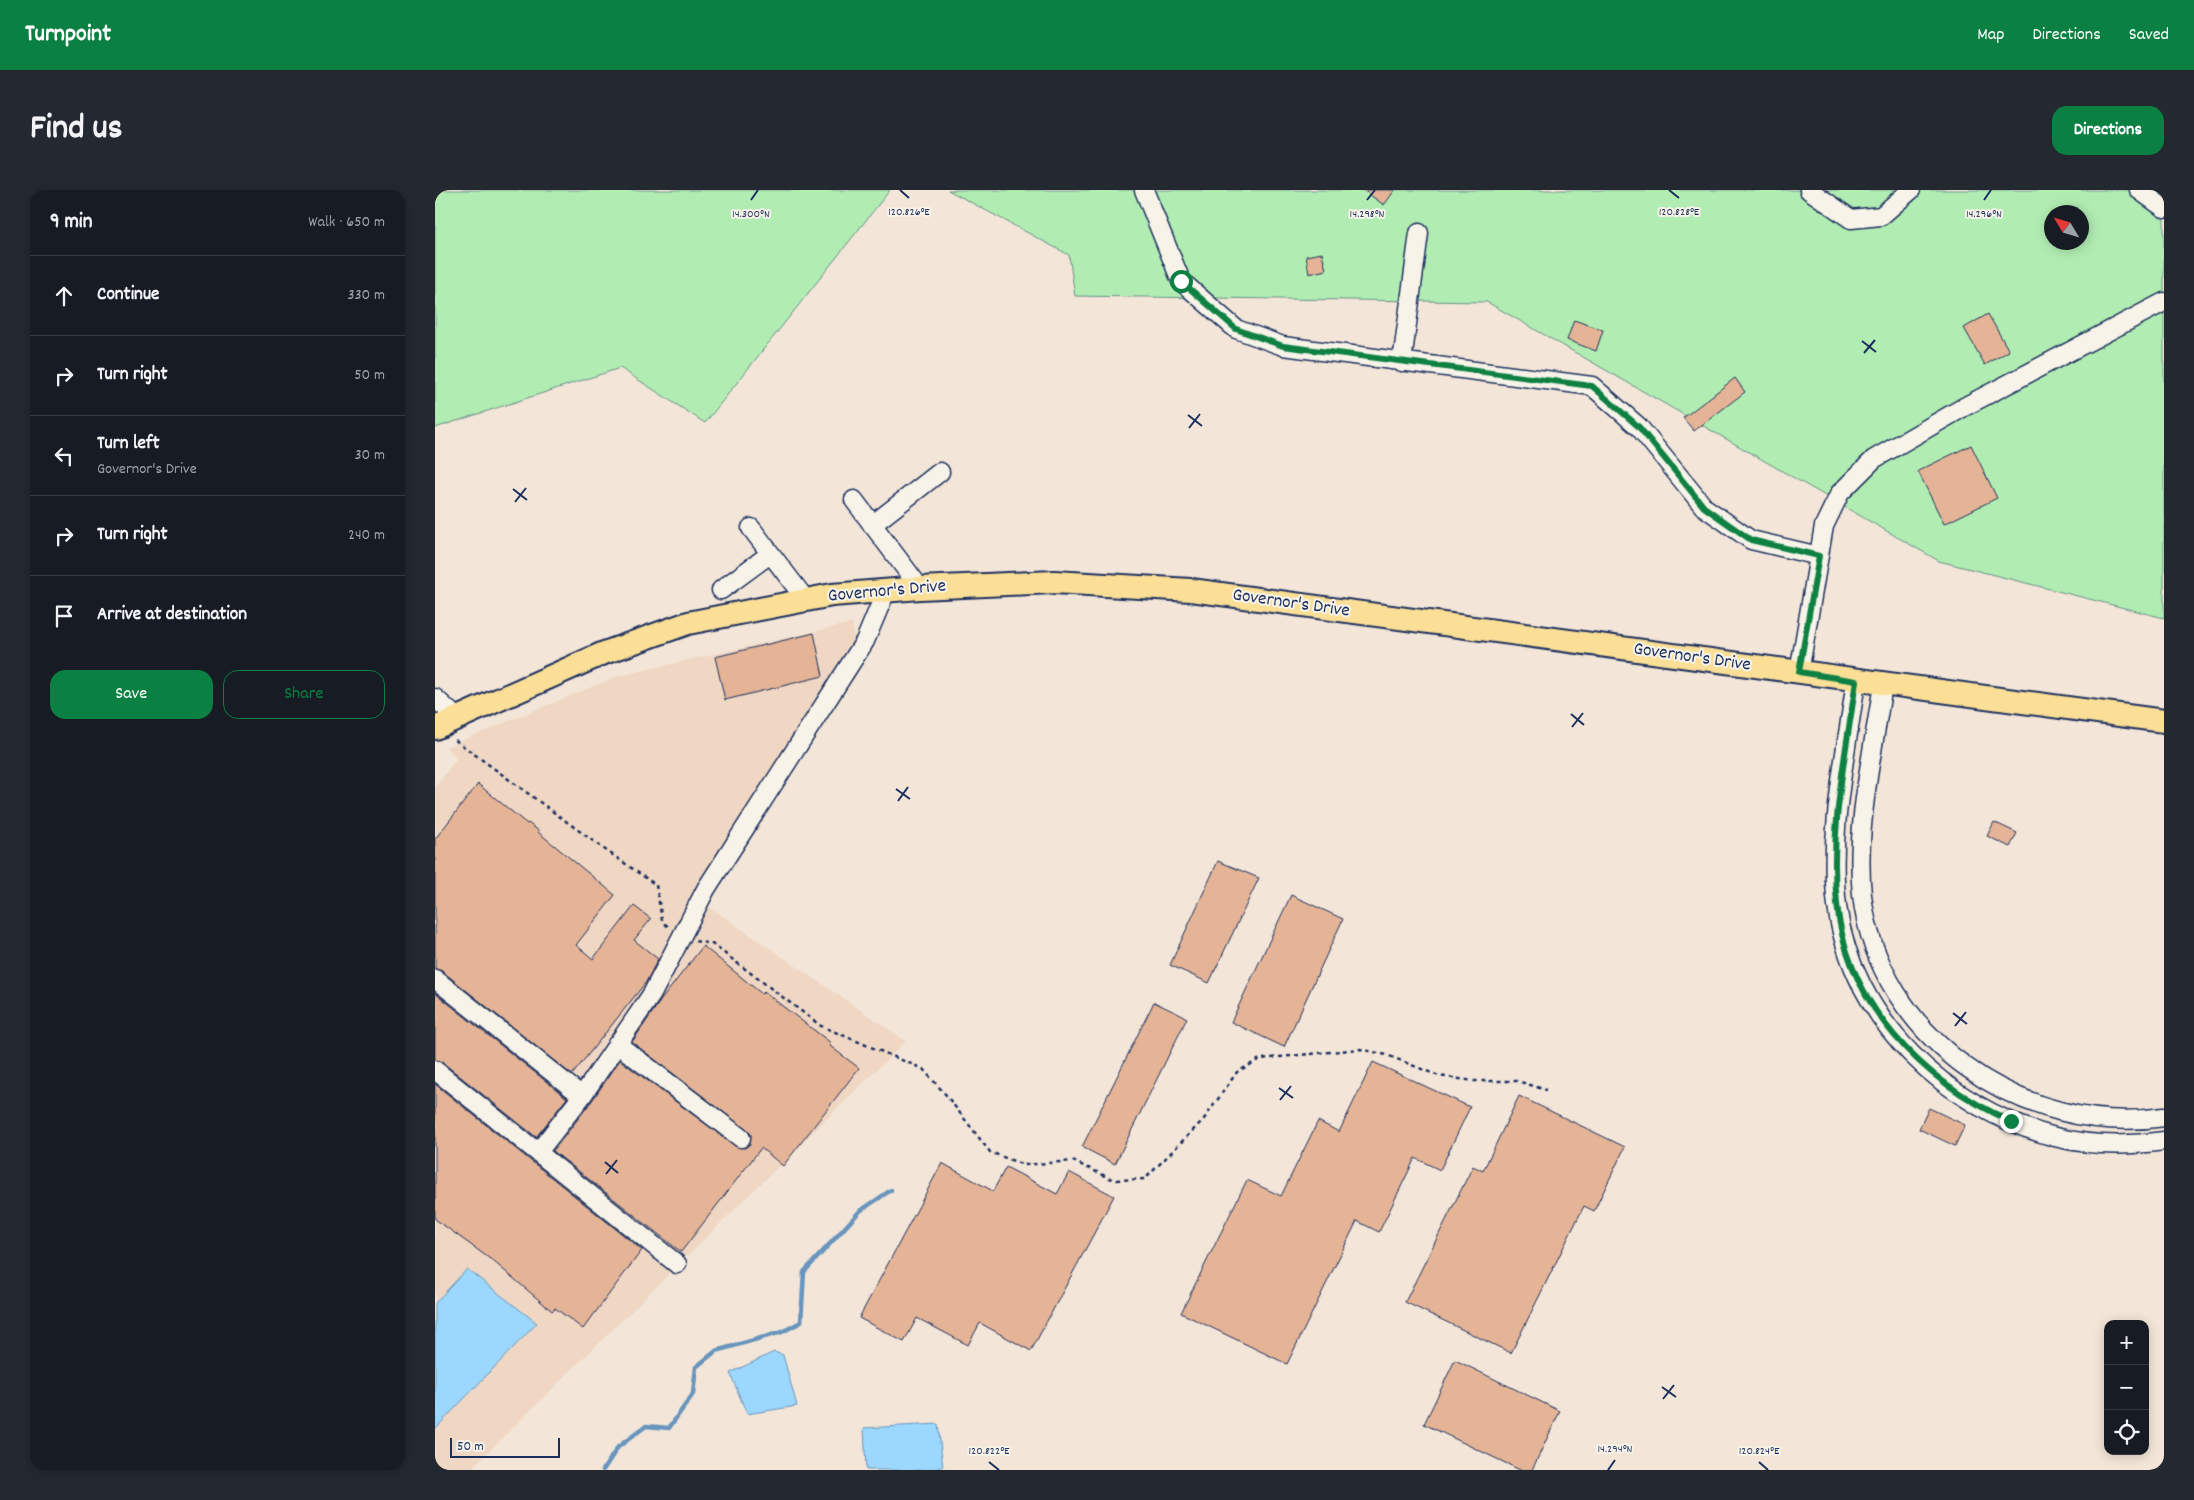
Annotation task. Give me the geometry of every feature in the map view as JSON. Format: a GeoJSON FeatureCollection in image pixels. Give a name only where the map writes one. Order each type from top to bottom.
{"type":"FeatureCollection","features":[{"type":"Feature","properties":{"kind":"main road","name":"Governor's Drive"},"geometry":{"type":"LineString","coordinates":[[443,725],[604,654],[688,623],[832,595],[920,588],[1054,582],[1191,590],[2164,721]]}},
{"type":"Feature","properties":{"kind":"street"},"geometry":{"type":"LineString","coordinates":[[1144,190],[1181,281],[1236,329],[1283,346],[1592,386],[1639,427],[1704,507],[1751,540],[1819,556]]}},
{"type":"Feature","properties":{"kind":"street"},"geometry":{"type":"LineString","coordinates":[[1809,190],[1851,219],[1881,216],[1911,190]]}},
{"type":"Feature","properties":{"kind":"street"},"geometry":{"type":"LineString","coordinates":[[2139,190],[2164,208]]}},
{"type":"Feature","properties":{"kind":"street"},"geometry":{"type":"LineString","coordinates":[[1402,362],[1419,233]]}},
{"type":"Feature","properties":{"kind":"street"},"geometry":{"type":"LineString","coordinates":[[1799,672],[1823,526],[1840,492],[1874,460],[1963,407],[2164,302]]}},
{"type":"Feature","properties":{"kind":"street"},"geometry":{"type":"LineString","coordinates":[[872,525],[940,472]]}},
{"type":"Feature","properties":{"kind":"street"},"geometry":{"type":"LineString","coordinates":[[854,500],[920,588]]}},
{"type":"Feature","properties":{"kind":"street"},"geometry":{"type":"LineString","coordinates":[[751,528],[805,600]]}},
{"type":"Feature","properties":{"kind":"street"},"geometry":{"type":"LineString","coordinates":[[721,590],[770,554]]}},
{"type":"Feature","properties":{"kind":"street"},"geometry":{"type":"LineString","coordinates":[[538,1152],[582,1096],[652,994],[706,889],[865,641],[886,591]]}},
{"type":"Feature","properties":{"kind":"street"},"geometry":{"type":"LineString","coordinates":[[1856,681],[1836,836],[1837,904],[1847,953],[1861,986],[1881,1019],[1912,1056],[1944,1083],[1981,1107],[2011,1121],[2055,1137],[2076,1141],[2121,1144],[2164,1141]]}},
{"type":"Feature","properties":{"kind":"street"},"geometry":{"type":"LineString","coordinates":[[1883,684],[1864,816],[1861,873],[1865,913],[1871,940],[1881,966],[1900,999],[1924,1030],[1950,1054],[1977,1075],[2018,1098],[2072,1115],[2133,1120],[2164,1117]]}},
{"type":"Feature","properties":{"kind":"street"},"geometry":{"type":"LineString","coordinates":[[435,698],[443,725]]}},
{"type":"Feature","properties":{"kind":"street"},"geometry":{"type":"LineString","coordinates":[[435,979],[582,1096]]}},
{"type":"Feature","properties":{"kind":"street"},"geometry":{"type":"LineString","coordinates":[[617,1044],[741,1138]]}},
{"type":"Feature","properties":{"kind":"street"},"geometry":{"type":"LineString","coordinates":[[435,1070],[677,1264]]}},
{"type":"Feature","properties":{"kind":"path"},"geometry":{"type":"LineString","coordinates":[[443,725],[604,849],[656,885],[662,920],[680,938],[712,944],[821,1026],[923,1070],[946,1095],[990,1152],[1024,1165],[1073,1161],[1114,1180],[1145,1179],[1203,1119],[1237,1072],[1259,1059],[1360,1049],[1387,1054],[1439,1076],[1474,1081],[1518,1081],[1546,1090]]}},
{"type":"Feature","properties":{"kind":"shaded area"},"geometry":{"type":"Polygon","coordinates":[[[852,623],[854,635],[872,646],[705,904],[906,1041],[470,1470],[435,1470],[435,787],[457,758],[446,747],[618,676],[852,623]]]}},
{"type":"Feature","properties":{"kind":"green space"},"geometry":{"type":"Polygon","coordinates":[[[435,190],[890,190],[705,423],[620,368],[435,428],[435,190]]]}},
{"type":"Feature","properties":{"kind":"green space"},"geometry":{"type":"Polygon","coordinates":[[[948,190],[2164,190],[2164,618],[1939,561],[1487,302],[1075,296],[1069,255],[948,190]]]}},
{"type":"Feature","properties":{"kind":"water"},"geometry":{"type":"Polygon","coordinates":[[[467,1269],[537,1323],[435,1429],[435,1303],[467,1269]]]}},
{"type":"Feature","properties":{"kind":"water"},"geometry":{"type":"Polygon","coordinates":[[[774,1352],[783,1355],[797,1406],[747,1414],[730,1373],[774,1352]]]}},
{"type":"Feature","properties":{"kind":"water"},"geometry":{"type":"Polygon","coordinates":[[[938,1424],[943,1467],[926,1470],[866,1470],[864,1428],[938,1424]]]}},
{"type":"Feature","properties":{"kind":"building"},"geometry":{"type":"Polygon","coordinates":[[[1363,190],[1395,190],[1384,205],[1363,190]]]}},
{"type":"Feature","properties":{"kind":"building"},"geometry":{"type":"Polygon","coordinates":[[[1322,253],[1326,270],[1309,274],[1306,256],[1322,253]]]}},
{"type":"Feature","properties":{"kind":"building"},"geometry":{"type":"Polygon","coordinates":[[[1988,314],[2009,351],[1985,365],[1964,328],[1988,314]]]}},
{"type":"Feature","properties":{"kind":"building"},"geometry":{"type":"Polygon","coordinates":[[[1574,320],[1603,330],[1596,351],[1567,340],[1574,320]]]}},
{"type":"Feature","properties":{"kind":"building"},"geometry":{"type":"Polygon","coordinates":[[[1735,378],[1745,392],[1694,431],[1683,418],[1735,378]]]}},
{"type":"Feature","properties":{"kind":"building"},"geometry":{"type":"Polygon","coordinates":[[[1971,445],[1997,498],[1944,524],[1918,471],[1971,445]]]}},
{"type":"Feature","properties":{"kind":"building"},"geometry":{"type":"Polygon","coordinates":[[[814,633],[823,676],[725,700],[715,657],[814,633]]]}},
{"type":"Feature","properties":{"kind":"building"},"geometry":{"type":"Polygon","coordinates":[[[478,784],[527,824],[539,831],[615,895],[576,945],[593,959],[634,906],[651,919],[634,940],[658,959],[646,982],[572,1075],[442,971],[435,969],[435,839],[478,784]]]}},
{"type":"Feature","properties":{"kind":"building"},"geometry":{"type":"Polygon","coordinates":[[[1994,822],[2017,833],[2010,847],[1987,836],[1994,822]]]}},
{"type":"Feature","properties":{"kind":"building"},"geometry":{"type":"Polygon","coordinates":[[[1218,861],[1259,878],[1209,983],[1170,965],[1218,861]]]}},
{"type":"Feature","properties":{"kind":"building"},"geometry":{"type":"Polygon","coordinates":[[[1291,895],[1343,919],[1284,1047],[1231,1022],[1291,895]]]}},
{"type":"Feature","properties":{"kind":"building"},"geometry":{"type":"Polygon","coordinates":[[[703,946],[762,994],[764,992],[831,1043],[830,1046],[859,1068],[783,1166],[761,1148],[681,1252],[553,1151],[591,1102],[620,1060],[735,1146],[745,1148],[750,1144],[751,1134],[747,1130],[632,1042],[661,1000],[703,946]]]}},
{"type":"Feature","properties":{"kind":"building"},"geometry":{"type":"Polygon","coordinates":[[[435,993],[567,1098],[536,1137],[442,1062],[435,1060],[435,993]]]}},
{"type":"Feature","properties":{"kind":"building"},"geometry":{"type":"Polygon","coordinates":[[[1154,1002],[1187,1018],[1115,1164],[1082,1147],[1154,1002]]]}},
{"type":"Feature","properties":{"kind":"building"},"geometry":{"type":"Polygon","coordinates":[[[1373,1062],[1470,1107],[1440,1170],[1415,1158],[1379,1232],[1357,1221],[1287,1364],[1181,1313],[1247,1180],[1281,1196],[1318,1121],[1339,1132],[1373,1062]]]}},
{"type":"Feature","properties":{"kind":"building"},"geometry":{"type":"Polygon","coordinates":[[[435,1084],[642,1250],[583,1329],[555,1308],[552,1311],[493,1261],[435,1219],[435,1084]]]}},
{"type":"Feature","properties":{"kind":"building"},"geometry":{"type":"Polygon","coordinates":[[[1519,1096],[1625,1147],[1594,1211],[1584,1206],[1511,1353],[1405,1302],[1473,1166],[1483,1171],[1519,1096]]]}},
{"type":"Feature","properties":{"kind":"building"},"geometry":{"type":"Polygon","coordinates":[[[1929,1108],[1965,1125],[1955,1146],[1919,1129],[1929,1108]]]}},
{"type":"Feature","properties":{"kind":"building"},"geometry":{"type":"Polygon","coordinates":[[[942,1163],[993,1191],[1006,1167],[1057,1194],[1069,1172],[1114,1196],[1031,1351],[980,1323],[968,1345],[917,1318],[904,1342],[859,1318],[942,1163]]]}},
{"type":"Feature","properties":{"kind":"building"},"geometry":{"type":"Polygon","coordinates":[[[1455,1360],[1560,1411],[1532,1470],[1520,1470],[1424,1424],[1455,1360]]]}},
{"type":"Feature","properties":{"kind":"waterway"},"geometry":{"type":"LineString","coordinates":[[603,1470],[618,1447],[646,1426],[669,1428],[693,1394],[696,1367],[716,1351],[782,1332],[801,1322],[804,1272],[860,1211],[891,1190]]}},
{"type":"Feature","properties":{"kind":"route"},"geometry":{"type":"LineString","coordinates":[[1181,281],[1236,329],[1283,346],[1592,386],[1639,427],[1704,507],[1751,540],[1819,556],[1799,672],[1856,681],[1839,801],[1835,845],[1835,887],[1839,922],[1847,953],[1865,993],[1881,1019],[1912,1056],[1944,1083],[1981,1107],[2011,1121]]}}]}
